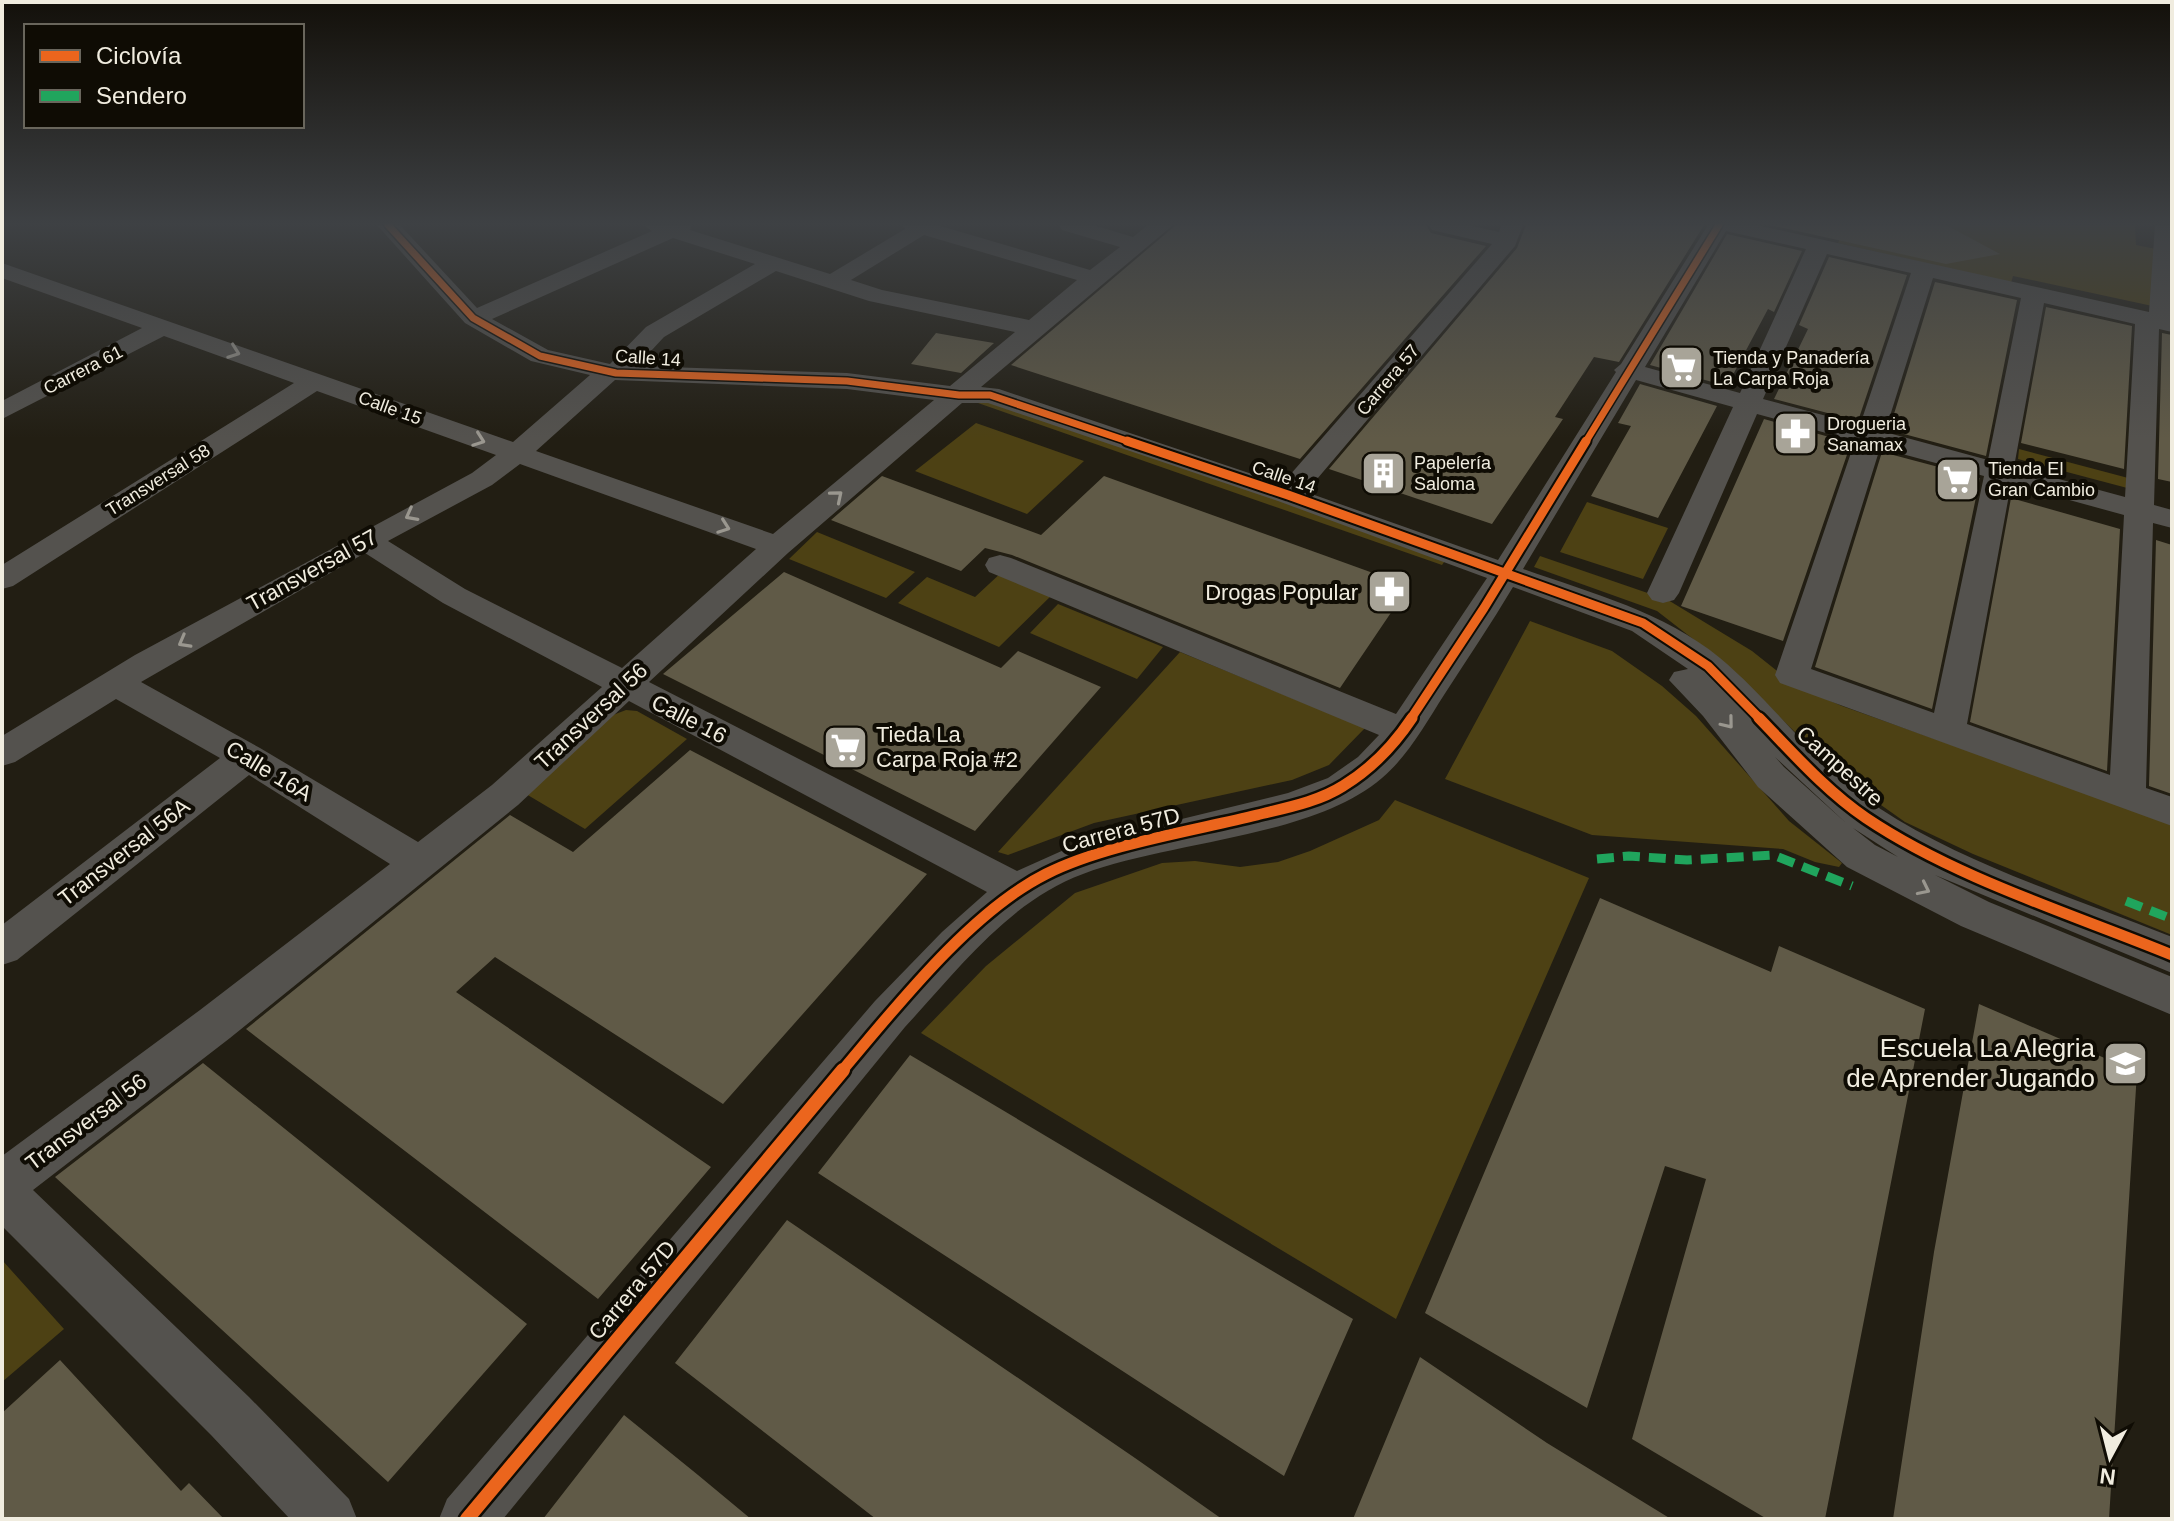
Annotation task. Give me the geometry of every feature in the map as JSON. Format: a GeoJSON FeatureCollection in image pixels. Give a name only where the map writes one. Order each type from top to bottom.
{"type":"FeatureCollection","features":[{"type":"Feature","properties":{"kind":"street","name":"Calle 15"},"geometry":{"type":"LineString","coordinates":[[75,296],[777,546]]}},
{"type":"Feature","properties":{"kind":"street","name":"Calle 14"},"geometry":{"type":"LineString","coordinates":[[453,296],[473,318],[529,352],[612,372],[847,381],[959,395],[990,395],[1288,495],[1500,581]]}},
{"type":"Feature","properties":{"kind":"street"},"geometry":{"type":"LineString","coordinates":[[473,318],[520,296]]}},
{"type":"Feature","properties":{"kind":"street","name":"Transversal 57"},"geometry":{"type":"LineString","coordinates":[[2,753],[115,683],[366,540],[482,479],[517,453],[655,332],[717,296]]}},
{"type":"Feature","properties":{"kind":"street"},"geometry":{"type":"LineString","coordinates":[[881,296],[1035,329]]}},
{"type":"Feature","properties":{"kind":"street","name":"Transversal 56"},"geometry":{"type":"LineString","coordinates":[[2,1185],[505,795],[777,546],[1073,296]]}},
{"type":"Feature","properties":{"kind":"street","name":"Carrera 57"},"geometry":{"type":"LineString","coordinates":[[1288,495],[1457,296]]}},
{"type":"Feature","properties":{"kind":"street","name":"Carrera 57D"},"geometry":{"type":"LineString","coordinates":[[467,1519],[890,1014],[956,944],[1016,890],[1075,860],[1293,806],[1341,788],[1371,767],[1403,731],[1500,581],[1674,296]]}},
{"type":"Feature","properties":{"kind":"street"},"geometry":{"type":"LineString","coordinates":[[1663,593],[1799,296]]}},
{"type":"Feature","properties":{"kind":"street"},"geometry":{"type":"LineString","coordinates":[[1915,296],[1792,675],[2172,812]]}},
{"type":"Feature","properties":{"kind":"street"},"geometry":{"type":"LineString","coordinates":[[1948,732],[2034,296]]}},
{"type":"Feature","properties":{"kind":"street"},"geometry":{"type":"LineString","coordinates":[[2043,296],[2160,322]]}},
{"type":"Feature","properties":{"kind":"street"},"geometry":{"type":"LineString","coordinates":[[2127,796],[2140,510],[2162,296]]}},
{"type":"Feature","properties":{"kind":"street","name":"Carrera 61"},"geometry":{"type":"LineString","coordinates":[[2,411],[163,327]]}},
{"type":"Feature","properties":{"kind":"street"},"geometry":{"type":"LineString","coordinates":[[1627,370],[2172,519]]}},
{"type":"Feature","properties":{"kind":"street","name":"Transversal 58"},"geometry":{"type":"LineString","coordinates":[[2,579],[315,381]]}},
{"type":"Feature","properties":{"kind":"street","name":"Calle 14"},"geometry":{"type":"LineString","coordinates":[[959,395],[973,409],[1500,581]]}},
{"type":"Feature","properties":{"kind":"street","name":"Calle 16"},"geometry":{"type":"LineString","coordinates":[[366,540],[454,596],[978,867],[1016,890]]}},
{"type":"Feature","properties":{"kind":"street"},"geometry":{"type":"LineString","coordinates":[[1000,565],[1403,731]]}},
{"type":"Feature","properties":{"kind":"street","name":"Campestre"},"geometry":{"type":"LineString","coordinates":[[1500,581],[1549,610],[1637,647],[1680,675],[1788,771],[1926,855],[2172,955]]}},
{"type":"Feature","properties":{"kind":"street","name":"Calle 16A"},"geometry":{"type":"LineString","coordinates":[[115,683],[247,757],[420,863]]}},
{"type":"Feature","properties":{"kind":"street","name":"Transversal 56A"},"geometry":{"type":"LineString","coordinates":[[2,948],[247,757]]}},
{"type":"Feature","properties":{"kind":"street","name":"Campestre"},"geometry":{"type":"LineString","coordinates":[[1788,771],[1827,829],[1861,856],[1975,914],[2172,996]]}},
{"type":"Feature","properties":{"kind":"street"},"geometry":{"type":"LineString","coordinates":[[2,1193],[230,1416],[329,1519]]}},
{"type":"Feature","properties":{"kind":"shaded area"},"geometry":{"type":"Polygon","coordinates":[[[2106,296],[2157,296],[2157,307],[2106,296]]]}},
{"type":"Feature","properties":{"kind":"shaded area"},"geometry":{"type":"Polygon","coordinates":[[[984,398],[1447,558],[1442,565],[978,403],[984,398]]]}},
{"type":"Feature","properties":{"kind":"shaded area"},"geometry":{"type":"Polygon","coordinates":[[[976,423],[1084,461],[1027,514],[915,471],[976,423]]]}},
{"type":"Feature","properties":{"kind":"shaded area"},"geometry":{"type":"Polygon","coordinates":[[[2019,449],[2132,479],[2131,489],[2018,459],[2019,449]]]}},
{"type":"Feature","properties":{"kind":"shaded area"},"geometry":{"type":"Polygon","coordinates":[[[1587,502],[1668,528],[1643,579],[1560,552],[1587,502]]]}},
{"type":"Feature","properties":{"kind":"shaded area"},"geometry":{"type":"Polygon","coordinates":[[[817,532],[915,572],[886,598],[789,559],[817,532]]]}},
{"type":"Feature","properties":{"kind":"shaded area"},"geometry":{"type":"Polygon","coordinates":[[[1540,556],[1668,600],[1752,651],[1796,686],[1842,706],[2172,823],[2172,935],[1973,854],[1905,822],[1840,776],[1724,663],[1657,611],[1534,567],[1540,556]]]}},
{"type":"Feature","properties":{"kind":"shaded area"},"geometry":{"type":"Polygon","coordinates":[[[1003,571],[1055,592],[999,647],[898,603],[927,577],[975,597],[1003,571]]]}},
{"type":"Feature","properties":{"kind":"shaded area"},"geometry":{"type":"Polygon","coordinates":[[[1058,604],[1163,647],[1137,679],[1030,633],[1058,604]]]}},
{"type":"Feature","properties":{"kind":"shaded area"},"geometry":{"type":"Polygon","coordinates":[[[1530,621],[1612,651],[1662,686],[1696,716],[1789,821],[1842,863],[1839,867],[1815,862],[1783,849],[1592,835],[1445,779],[1530,621]]]}},
{"type":"Feature","properties":{"kind":"shaded area"},"geometry":{"type":"Polygon","coordinates":[[[1180,652],[1365,728],[1329,765],[1292,780],[1094,823],[1008,855],[998,852],[1180,652]]]}},
{"type":"Feature","properties":{"kind":"shaded area"},"geometry":{"type":"Polygon","coordinates":[[[626,710],[637,711],[687,739],[585,829],[526,794],[613,715],[626,710]]]}},
{"type":"Feature","properties":{"kind":"shaded area"},"geometry":{"type":"Polygon","coordinates":[[[1395,800],[1589,878],[1396,1319],[921,1033],[986,966],[1075,893],[1162,863],[1195,861],[1240,867],[1278,862],[1379,820],[1395,800]]]}},
{"type":"Feature","properties":{"kind":"shaded area"},"geometry":{"type":"Polygon","coordinates":[[[2,1260],[64,1329],[2,1382],[2,1260]]]}},
{"type":"Feature","properties":{"kind":"building"},"geometry":{"type":"Polygon","coordinates":[[[1092,296],[1442,296],[1300,459],[1011,365],[1092,296]]]}},
{"type":"Feature","properties":{"kind":"building"},"geometry":{"type":"Polygon","coordinates":[[[1476,296],[1660,296],[1619,362],[1594,357],[1555,417],[1563,419],[1492,524],[1329,469],[1476,296]]]}},
{"type":"Feature","properties":{"kind":"building"},"geometry":{"type":"Polygon","coordinates":[[[1691,296],[1781,296],[1774,312],[1768,309],[1727,386],[1650,365],[1691,296]]]}},
{"type":"Feature","properties":{"kind":"building"},"geometry":{"type":"Polygon","coordinates":[[[1812,296],[1900,296],[1858,421],[1774,399],[1808,329],[1799,325],[1812,296]]]}},
{"type":"Feature","properties":{"kind":"building"},"geometry":{"type":"Polygon","coordinates":[[[1931,296],[1999,296],[2017,300],[1986,456],[1889,430],[1931,296]]]}},
{"type":"Feature","properties":{"kind":"building"},"geometry":{"type":"Polygon","coordinates":[[[2046,307],[2132,326],[2124,469],[2021,443],[2046,307]]]}},
{"type":"Feature","properties":{"kind":"building"},"geometry":{"type":"Polygon","coordinates":[[[936,333],[994,343],[961,373],[911,364],[936,333]]]}},
{"type":"Feature","properties":{"kind":"building"},"geometry":{"type":"Polygon","coordinates":[[[2162,333],[2172,335],[2172,482],[2158,479],[2162,333]]]}},
{"type":"Feature","properties":{"kind":"building"},"geometry":{"type":"Polygon","coordinates":[[[1640,384],[1717,406],[1658,518],[1591,496],[1631,426],[1618,423],[1640,384]]]}},
{"type":"Feature","properties":{"kind":"building"},"geometry":{"type":"Polygon","coordinates":[[[1764,419],[1851,443],[1783,641],[1681,606],[1764,419]]]}},
{"type":"Feature","properties":{"kind":"building"},"geometry":{"type":"Polygon","coordinates":[[[1882,452],[1980,478],[1932,709],[1815,667],[1882,452]]]}},
{"type":"Feature","properties":{"kind":"building"},"geometry":{"type":"Polygon","coordinates":[[[882,476],[1041,535],[1104,476],[1409,586],[1340,688],[1012,555],[985,548],[961,571],[831,520],[882,476]]]}},
{"type":"Feature","properties":{"kind":"building"},"geometry":{"type":"Polygon","coordinates":[[[2011,498],[2120,529],[2107,771],[1970,722],[2011,498]]]}},
{"type":"Feature","properties":{"kind":"building"},"geometry":{"type":"Polygon","coordinates":[[[2156,540],[2172,545],[2172,794],[2149,786],[2156,540]]]}},
{"type":"Feature","properties":{"kind":"building"},"geometry":{"type":"Polygon","coordinates":[[[784,572],[1001,668],[1018,651],[1101,687],[975,831],[663,674],[784,572]]]}},
{"type":"Feature","properties":{"kind":"building"},"geometry":{"type":"Polygon","coordinates":[[[690,750],[927,874],[723,1104],[495,957],[456,992],[711,1167],[598,1299],[246,1029],[510,815],[573,852],[690,750]]]}},
{"type":"Feature","properties":{"kind":"building"},"geometry":{"type":"Polygon","coordinates":[[[1600,898],[1771,972],[1779,946],[1925,1009],[1825,1519],[1767,1519],[1632,1439],[1706,1179],[1665,1166],[1587,1408],[1425,1313],[1600,898]]]}},
{"type":"Feature","properties":{"kind":"building"},"geometry":{"type":"Polygon","coordinates":[[[1979,1004],[2137,1072],[2109,1519],[1893,1519],[1934,1252],[1979,1004]]]}},
{"type":"Feature","properties":{"kind":"building"},"geometry":{"type":"Polygon","coordinates":[[[910,1055],[1353,1319],[1284,1476],[818,1173],[910,1055]]]}},
{"type":"Feature","properties":{"kind":"building"},"geometry":{"type":"Polygon","coordinates":[[[203,1063],[527,1324],[388,1482],[55,1177],[203,1063]]]}},
{"type":"Feature","properties":{"kind":"building"},"geometry":{"type":"Polygon","coordinates":[[[787,1220],[1222,1519],[876,1519],[675,1363],[787,1220]]]}},
{"type":"Feature","properties":{"kind":"building"},"geometry":{"type":"Polygon","coordinates":[[[1420,1357],[1547,1443],[1671,1519],[1353,1519],[1420,1357]]]}},
{"type":"Feature","properties":{"kind":"building"},"geometry":{"type":"Polygon","coordinates":[[[60,1360],[181,1491],[189,1483],[224,1519],[2,1519],[2,1413],[60,1360]]]}},
{"type":"Feature","properties":{"kind":"building"},"geometry":{"type":"Polygon","coordinates":[[[624,1415],[698,1475],[751,1519],[543,1519],[624,1415]]]}},
{"type":"Feature","properties":{"kind":"marked path"},"geometry":{"type":"LineString","coordinates":[[1597,859],[1629,856],[1687,860],[1773,855],[1852,886]]}},
{"type":"Feature","properties":{"kind":"marked path"},"geometry":{"type":"LineString","coordinates":[[2126,901],[2172,919]]}},
{"type":"Feature","properties":{"kind":"cycle path"},"geometry":{"type":"LineString","coordinates":[[453,296],[473,318],[540,356],[616,373],[847,381],[959,395],[990,395],[1288,495],[1643,623],[1708,666],[1806,766],[1863,816],[1926,855],[2172,955]]}},
{"type":"Feature","properties":{"kind":"cycle path"},"geometry":{"type":"LineString","coordinates":[[467,1519],[890,1014],[956,944],[1016,890],[1075,860],[1293,806],[1341,788],[1371,767],[1403,731],[1484,608],[1675,296]]}},
{"type":"Feature","properties":{"kind":"place","name":"Tienda y Panadería La Carpa Roja"},"geometry":{"type":"Point","coordinates":[1682,368]}},
{"type":"Feature","properties":{"kind":"place","name":"Drogueria Sanamax"},"geometry":{"type":"Point","coordinates":[1796,434]}},
{"type":"Feature","properties":{"kind":"place","name":"Papelería Saloma"},"geometry":{"type":"Point","coordinates":[1383,473]}},
{"type":"Feature","properties":{"kind":"place","name":"Tienda El Gran Cambio"},"geometry":{"type":"Point","coordinates":[1957,479]}},
{"type":"Feature","properties":{"kind":"place","name":"Drogas Popular"},"geometry":{"type":"Point","coordinates":[1389,592]}},
{"type":"Feature","properties":{"kind":"place","name":"Tieda La Carpa Roja #2"},"geometry":{"type":"Point","coordinates":[845,747]}},
{"type":"Feature","properties":{"kind":"place","name":"Escuela La Alegria de Aprender Jugando"},"geometry":{"type":"Point","coordinates":[2126,1063]}}]}
